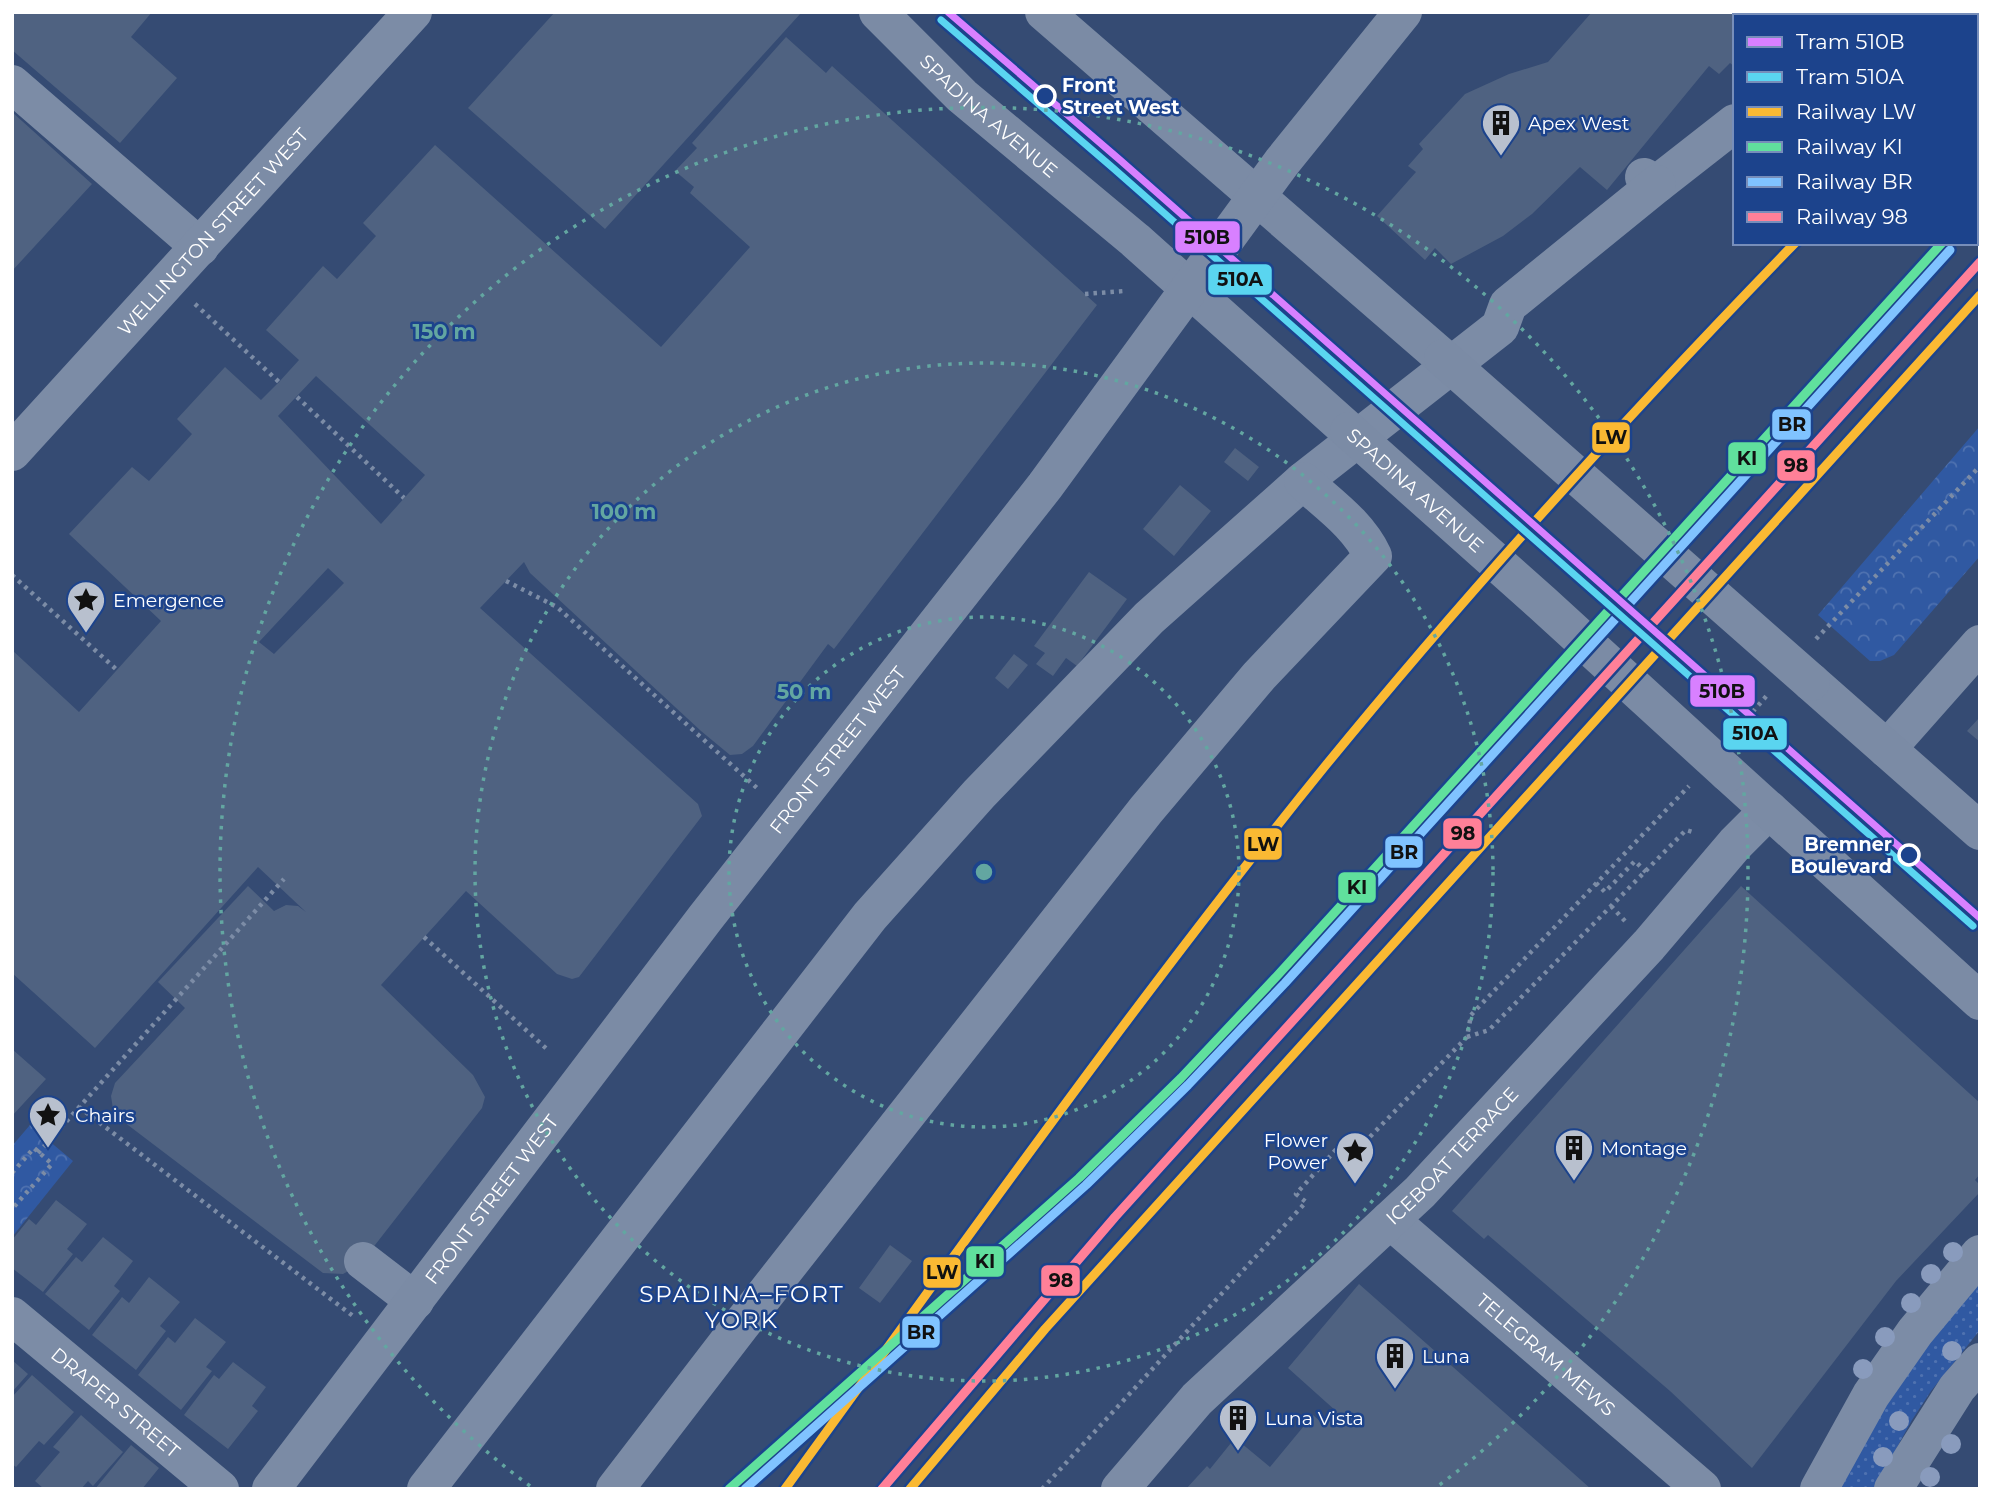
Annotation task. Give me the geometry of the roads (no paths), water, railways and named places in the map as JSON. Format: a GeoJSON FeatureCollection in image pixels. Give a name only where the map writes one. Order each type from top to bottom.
{"type":"FeatureCollection","features":[{"type":"Feature","properties":{"kind":"main road","name":"SPADINA AVENUE"},"geometry":{"type":"LineString","coordinates":[[878,12],[962,96],[1135,240],[1542,603],[1716,765],[1980,1000]]}},
{"type":"Feature","properties":{"kind":"main road"},"geometry":{"type":"LineString","coordinates":[[1044,12],[1443,358],[1809,665],[1887,749],[1980,831]]}},
{"type":"Feature","properties":{"kind":"main road","name":"FRONT STREET WEST"},"geometry":{"type":"LineString","coordinates":[[271,1489],[706,917],[1045,486],[1256,197],[1403,12]]}},
{"type":"Feature","properties":{"kind":"street","name":"WELLINGTON STREET WEST"},"geometry":{"type":"LineString","coordinates":[[12,452],[413,12]]}},
{"type":"Feature","properties":{"kind":"street"},"geometry":{"type":"LineString","coordinates":[[12,84],[200,247]]}},
{"type":"Feature","properties":{"kind":"street"},"geometry":{"type":"LineString","coordinates":[[426,1489],[870,916],[979,794],[1149,618],[1303,481],[1500,327],[1508,304],[1651,181],[1733,123]]}},
{"type":"Feature","properties":{"kind":"street"},"geometry":{"type":"LineString","coordinates":[[615,1489],[1146,810],[1259,676],[1373,556],[1366,541],[1351,524],[1303,481]]}},
{"type":"Feature","properties":{"kind":"street"},"geometry":{"type":"LineString","coordinates":[[1887,749],[1980,644]]}},
{"type":"Feature","properties":{"kind":"street","name":"ICEBOAT TERRACE"},"geometry":{"type":"LineString","coordinates":[[1119,1489],[1197,1399],[1610,1011],[1649,945],[1735,844],[1769,810]]}},
{"type":"Feature","properties":{"kind":"street","name":"TELEGRAM MEWS"},"geometry":{"type":"LineString","coordinates":[[1390,1220],[1702,1489]]}},
{"type":"Feature","properties":{"kind":"street"},"geometry":{"type":"LineString","coordinates":[[1819,1489],[1871,1395],[1915,1332],[1980,1254]]}},
{"type":"Feature","properties":{"kind":"street"},"geometry":{"type":"LineString","coordinates":[[363,1261],[415,1301]]}},
{"type":"Feature","properties":{"kind":"street","name":"DRAPER STREET"},"geometry":{"type":"LineString","coordinates":[[12,1316],[220,1489]]}},
{"type":"Feature","properties":{"kind":"street"},"geometry":{"type":"LineString","coordinates":[[1893,1489],[1957,1388],[1980,1362]]}},
{"type":"Feature","properties":{"kind":"tram line","name":"510B"},"geometry":{"type":"LineString","coordinates":[[948,12],[1120,160],[1980,918]]}},
{"type":"Feature","properties":{"kind":"tram line","name":"510A"},"geometry":{"type":"LineString","coordinates":[[941,20],[1113,168],[1973,926]]}},
{"type":"Feature","properties":{"kind":"rail line","name":"LW"},"geometry":{"type":"LineString","coordinates":[[785,1489],[1118,1033],[1255,853],[1326,765],[1555,499],[1793,245]]}},
{"type":"Feature","properties":{"kind":"rail line","name":"KI"},"geometry":{"type":"LineString","coordinates":[[729,1489],[1079,1178],[1181,1078],[1277,976],[1940,245]]}},
{"type":"Feature","properties":{"kind":"rail line","name":"BR"},"geometry":{"type":"LineString","coordinates":[[745,1489],[1086,1185],[1188,1085],[1285,983],[1950,250]]}},
{"type":"Feature","properties":{"kind":"rail line","name":"98"},"geometry":{"type":"LineString","coordinates":[[882,1489],[1115,1217],[1980,262]]}},
{"type":"Feature","properties":{"kind":"rail line","name":"LW"},"geometry":{"type":"LineString","coordinates":[[910,1489],[1045,1329],[1980,295]]}},
{"type":"Feature","properties":{"kind":"place","name":"Front Street West"},"geometry":{"type":"Point","coordinates":[1045,96]}},
{"type":"Feature","properties":{"kind":"place","name":"Apex West"},"geometry":{"type":"Point","coordinates":[1501,157]}},
{"type":"Feature","properties":{"kind":"place","name":"Emergence"},"geometry":{"type":"Point","coordinates":[86,634]}},
{"type":"Feature","properties":{"kind":"place","name":"Bremner Boulevard"},"geometry":{"type":"Point","coordinates":[1909,855]}},
{"type":"Feature","properties":{"kind":"place","name":"Chairs"},"geometry":{"type":"Point","coordinates":[48,1149]}},
{"type":"Feature","properties":{"kind":"place","name":"Montage"},"geometry":{"type":"Point","coordinates":[1574,1182]}},
{"type":"Feature","properties":{"kind":"place","name":"Flower Power"},"geometry":{"type":"Point","coordinates":[1355,1185]}},
{"type":"Feature","properties":{"kind":"place","name":"Luna"},"geometry":{"type":"Point","coordinates":[1395,1390]}},
{"type":"Feature","properties":{"kind":"place","name":"Luna Vista"},"geometry":{"type":"Point","coordinates":[1238,1452]}},
{"type":"Feature","properties":{"kind":"district","name":"SPADINA–FORT YORK"},"geometry":{"type":"Point","coordinates":[742,1307]}}]}
